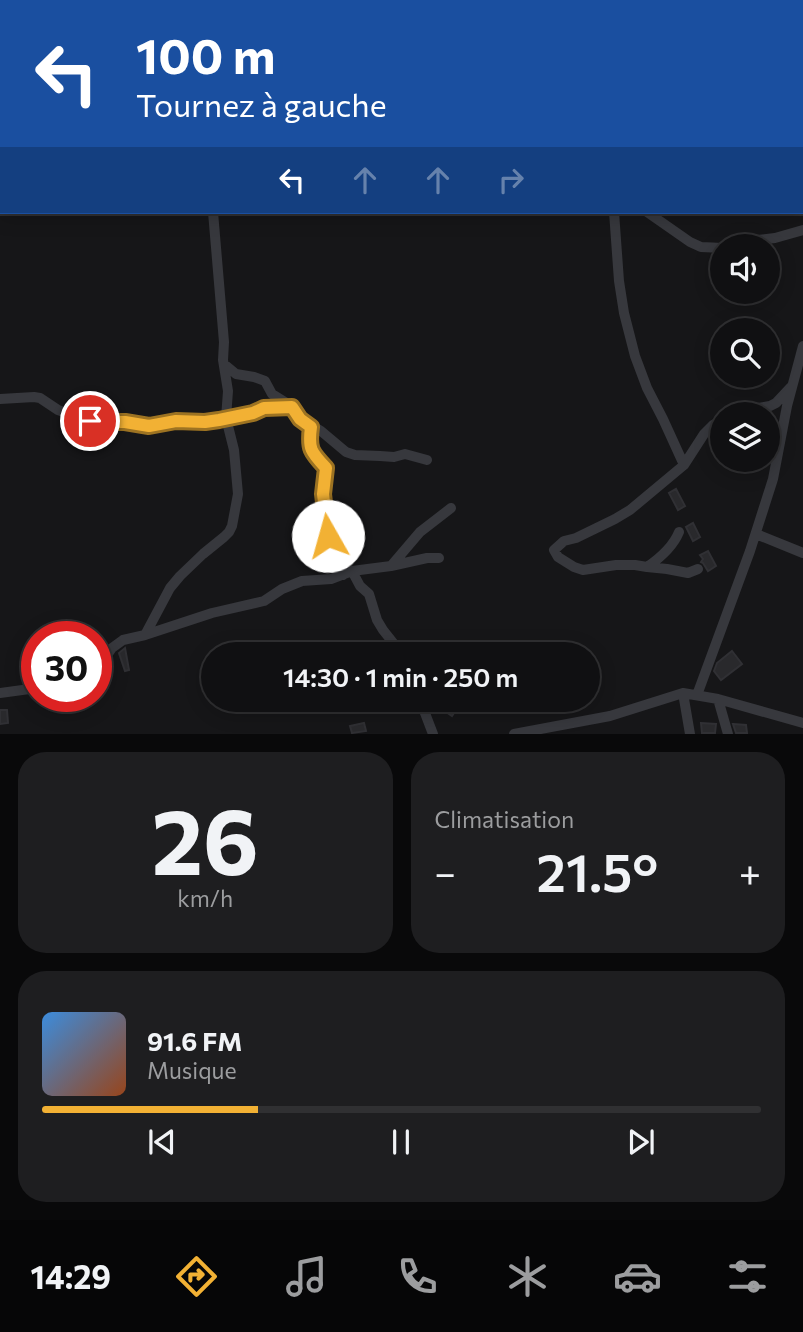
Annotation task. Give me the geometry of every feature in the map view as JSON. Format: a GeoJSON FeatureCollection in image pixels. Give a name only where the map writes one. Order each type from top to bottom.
{"type":"FeatureCollection","features":[{"type":"Feature","properties":{"kind":"street"},"geometry":{"type":"LineString","coordinates":[[145,635],[180,576],[229,532],[238,494],[234,450],[226,418],[229,391],[224,365],[213,214]]}},
{"type":"Feature","properties":{"kind":"street"},"geometry":{"type":"LineString","coordinates":[[614,214],[619,281],[635,356],[647,388],[684,465]]}},
{"type":"Feature","properties":{"kind":"street"},"geometry":{"type":"LineString","coordinates":[[650,214],[690,242],[710,247]]}},
{"type":"Feature","properties":{"kind":"street"},"geometry":{"type":"LineString","coordinates":[[780,237],[803,230]]}},
{"type":"Feature","properties":{"kind":"street"},"geometry":{"type":"LineString","coordinates":[[697,695],[773,479],[803,346]]}},
{"type":"Feature","properties":{"kind":"street"},"geometry":{"type":"LineString","coordinates":[[224,365],[236,374],[265,381],[272,394],[292,407],[300,419],[346,452],[394,457],[405,454],[427,460]]}},
{"type":"Feature","properties":{"kind":"street"},"geometry":{"type":"LineString","coordinates":[[776,402],[793,385]]}},
{"type":"Feature","properties":{"kind":"street"},"geometry":{"type":"LineString","coordinates":[[0,399],[40,398],[53,407],[80,418],[149,426],[176,421],[205,422],[253,413],[264,408],[292,407]]}},
{"type":"Feature","properties":{"kind":"street"},"geometry":{"type":"LineString","coordinates":[[311,427],[311,450],[314,457],[326,468],[323,494],[332,558],[369,594],[377,620],[392,642]]}},
{"type":"Feature","properties":{"kind":"street"},"geometry":{"type":"LineString","coordinates":[[698,569],[688,573],[616,565],[583,570],[558,557],[554,550],[564,541],[576,538],[630,510],[684,465],[710,428]]}},
{"type":"Feature","properties":{"kind":"street"},"geometry":{"type":"LineString","coordinates":[[391,566],[420,532],[451,508]]}},
{"type":"Feature","properties":{"kind":"street"},"geometry":{"type":"LineString","coordinates":[[647,567],[670,546],[679,532]]}},
{"type":"Feature","properties":{"kind":"street"},"geometry":{"type":"LineString","coordinates":[[755,534],[803,553]]}},
{"type":"Feature","properties":{"kind":"street"},"geometry":{"type":"LineString","coordinates":[[112,649],[123,640],[212,613],[264,601],[282,589],[302,581],[331,579],[348,573],[439,558]]}},
{"type":"Feature","properties":{"kind":"street"},"geometry":{"type":"LineString","coordinates":[[0,693],[21,690]]}},
{"type":"Feature","properties":{"kind":"street"},"geometry":{"type":"LineString","coordinates":[[683,694],[690,733]]}},
{"type":"Feature","properties":{"kind":"street"},"geometry":{"type":"LineString","coordinates":[[514,733],[610,716],[683,694],[718,698],[803,723]]}},
{"type":"Feature","properties":{"kind":"street"},"geometry":{"type":"LineString","coordinates":[[718,698],[728,733]]}},
{"type":"Feature","properties":{"kind":"street"},"geometry":{"type":"LineString","coordinates":[[425,712],[433,733]]}},
{"type":"Feature","properties":{"kind":"building"},"geometry":{"type":"Polygon","coordinates":[[[676,489],[685,506],[678,510],[669,493],[676,489]]]}},
{"type":"Feature","properties":{"kind":"building"},"geometry":{"type":"Polygon","coordinates":[[[693,523],[700,537],[693,541],[686,527],[693,523]]]}},
{"type":"Feature","properties":{"kind":"building"},"geometry":{"type":"Polygon","coordinates":[[[708,551],[716,566],[708,571],[701,562],[703,559],[700,555],[708,551]]]}},
{"type":"Feature","properties":{"kind":"building"},"geometry":{"type":"Polygon","coordinates":[[[125,648],[129,670],[125,671],[119,653],[125,648]]]}},
{"type":"Feature","properties":{"kind":"building"},"geometry":{"type":"Polygon","coordinates":[[[732,651],[742,664],[721,680],[714,671],[717,663],[732,651]]]}},
{"type":"Feature","properties":{"kind":"building"},"geometry":{"type":"Polygon","coordinates":[[[0,710],[7,710],[8,723],[0,724],[0,710]]]}},
{"type":"Feature","properties":{"kind":"building"},"geometry":{"type":"Polygon","coordinates":[[[364,723],[366,731],[352,733],[350,726],[364,723]]]}},
{"type":"Feature","properties":{"kind":"building"},"geometry":{"type":"Polygon","coordinates":[[[701,723],[716,724],[715,733],[702,733],[701,723]]]}},
{"type":"Feature","properties":{"kind":"building"},"geometry":{"type":"Polygon","coordinates":[[[733,724],[746,725],[747,733],[736,733],[733,724]]]}},
{"type":"Feature","properties":{"kind":"route"},"geometry":{"type":"LineString","coordinates":[[90,421],[149,426],[176,421],[205,422],[253,413],[264,408],[292,407],[300,419],[311,427],[311,450],[314,457],[326,468],[323,494],[328,536]]}}]}
